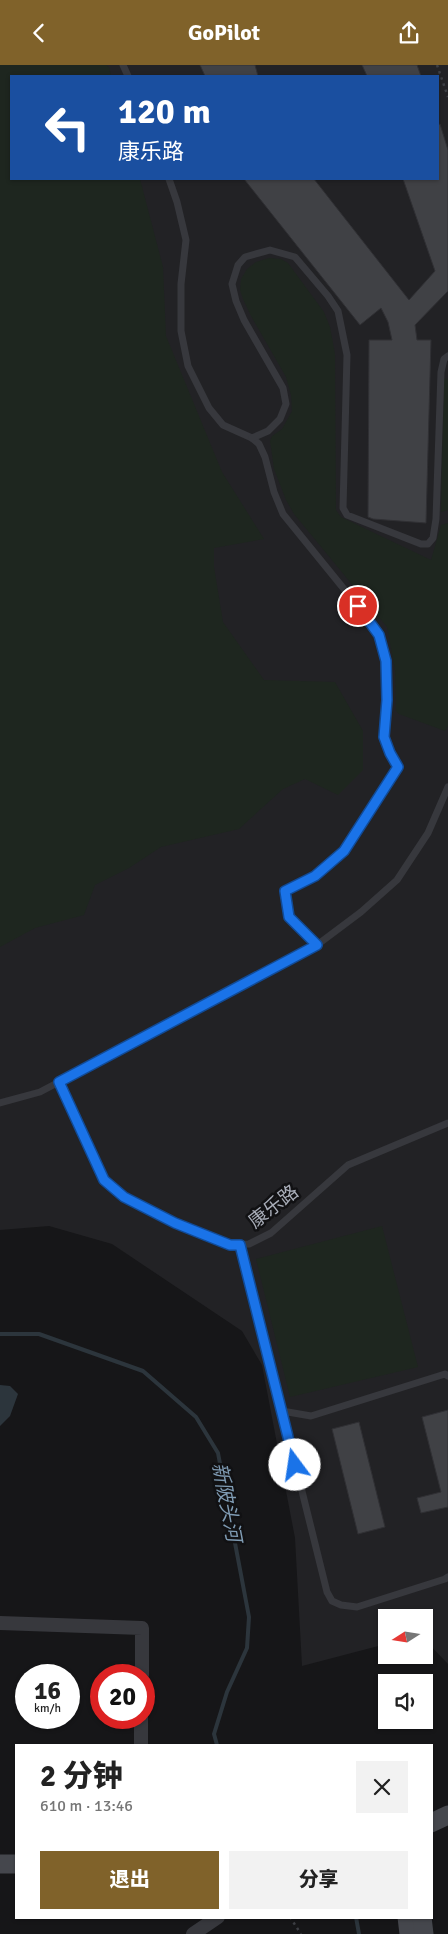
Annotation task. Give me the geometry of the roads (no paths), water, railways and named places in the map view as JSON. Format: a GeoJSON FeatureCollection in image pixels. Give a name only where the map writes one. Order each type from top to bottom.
{"type":"FeatureCollection","features":[{"type":"Feature","properties":{"kind":"street"},"geometry":{"type":"LineString","coordinates":[[0,1623],[142,1627],[142,1664]]}},
{"type":"Feature","properties":{"kind":"street"},"geometry":{"type":"LineString","coordinates":[[141,1744],[142,1729]]}},
{"type":"Feature","properties":{"kind":"street"},"geometry":{"type":"LineString","coordinates":[[433,1822],[448,1815]]}},
{"type":"Feature","properties":{"kind":"street"},"geometry":{"type":"LineString","coordinates":[[0,1864],[15,1864]]}},
{"type":"Feature","properties":{"kind":"street"},"geometry":{"type":"LineString","coordinates":[[193,1934],[215,1919]]}},
{"type":"Feature","properties":{"kind":"street"},"geometry":{"type":"LineString","coordinates":[[407,1919],[409,1934]]}},
{"type":"Feature","properties":{"kind":"street"},"geometry":{"type":"LineString","coordinates":[[422,1919],[424,1934]]}},
{"type":"Feature","properties":{"kind":"lane"},"geometry":{"type":"LineString","coordinates":[[169,180],[186,240],[182,284],[181,331],[188,366],[209,408],[223,425],[252,438],[259,444],[283,514],[370,621],[379,635],[386,661],[387,700],[384,737],[398,767],[344,851],[315,876],[285,891],[289,917],[317,945]]}},
{"type":"Feature","properties":{"kind":"lane"},"geometry":{"type":"LineString","coordinates":[[252,438],[268,431],[280,419],[286,404],[283,387],[244,320],[236,301],[232,284],[238,265],[245,257],[270,250],[295,257],[328,296],[338,311],[347,355],[343,508],[347,515],[421,544],[428,544],[433,538],[436,519],[441,372],[444,359],[448,356]]}},
{"type":"Feature","properties":{"kind":"lane"},"geometry":{"type":"LineString","coordinates":[[0,1103],[40,1092],[317,945],[361,912],[397,880],[428,833],[448,787]]}},
{"type":"Feature","properties":{"kind":"lane","name":"康乐路"},"geometry":{"type":"LineString","coordinates":[[59,1082],[104,1180],[124,1197],[175,1223],[230,1245],[249,1244],[270,1233],[348,1165],[448,1123]]}},
{"type":"Feature","properties":{"kind":"lane"},"geometry":{"type":"LineString","coordinates":[[240,1245],[327,1591],[332,1601],[341,1605],[356,1607],[448,1577]]}},
{"type":"Feature","properties":{"kind":"lane"},"geometry":{"type":"LineString","coordinates":[[282,1411],[310,1416],[445,1374],[448,1376]]}},
{"type":"Feature","properties":{"kind":"waterway","name":"新陂头河"},"geometry":{"type":"LineString","coordinates":[[0,1334],[39,1334],[143,1371],[196,1417],[218,1453],[249,1617],[247,1648],[227,1692],[214,1734],[217,1744]]}},
{"type":"Feature","properties":{"kind":"waterway","name":"新陂头河"},"geometry":{"type":"LineString","coordinates":[[356,1919],[359,1934]]}}]}
